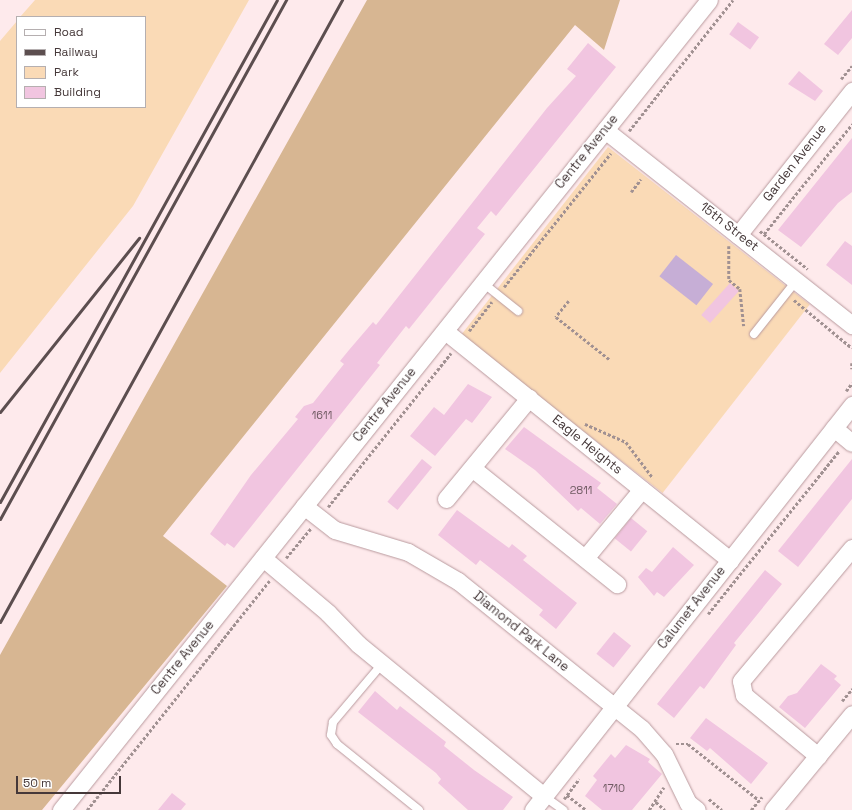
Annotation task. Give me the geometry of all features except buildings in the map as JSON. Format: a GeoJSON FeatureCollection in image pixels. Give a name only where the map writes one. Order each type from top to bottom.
{"type":"FeatureCollection","features":[{"type":"Feature","properties":{"kind":"street","name":"Centre Avenue"},"geometry":{"type":"LineString","coordinates":[[61,810],[709,0]]}},
{"type":"Feature","properties":{"kind":"street","name":"Garden Avenue"},"geometry":{"type":"LineString","coordinates":[[738,235],[852,91]]}},
{"type":"Feature","properties":{"kind":"street","name":"15th Street"},"geometry":{"type":"LineString","coordinates":[[605,130],[615,148],[738,235],[852,325]]}},
{"type":"Feature","properties":{"kind":"street","name":"Eagle Heights"},"geometry":{"type":"LineString","coordinates":[[444,331],[642,488],[730,560]]}},
{"type":"Feature","properties":{"kind":"street"},"geometry":{"type":"LineString","coordinates":[[446,499],[529,398]]}},
{"type":"Feature","properties":{"kind":"street","name":"Calumet Avenue"},"geometry":{"type":"LineString","coordinates":[[533,810],[852,405]]}},
{"type":"Feature","properties":{"kind":"street"},"geometry":{"type":"LineString","coordinates":[[834,428],[850,441]]}},
{"type":"Feature","properties":{"kind":"street"},"geometry":{"type":"LineString","coordinates":[[472,468],[617,584]]}},
{"type":"Feature","properties":{"kind":"street"},"geometry":{"type":"LineString","coordinates":[[585,558],[642,488]]}},
{"type":"Feature","properties":{"kind":"street","name":"Diamond Park Lane"},"geometry":{"type":"LineString","coordinates":[[304,506],[335,530],[408,552],[458,581],[615,706],[664,754],[688,803],[697,810]]}},
{"type":"Feature","properties":{"kind":"street"},"geometry":{"type":"LineString","coordinates":[[818,756],[744,695],[741,681],[852,548]]}},
{"type":"Feature","properties":{"kind":"street"},"geometry":{"type":"LineString","coordinates":[[263,558],[382,664],[544,796]]}},
{"type":"Feature","properties":{"kind":"street"},"geometry":{"type":"LineString","coordinates":[[773,810],[852,714]]}},
{"type":"Feature","properties":{"kind":"lane"},"geometry":{"type":"LineString","coordinates":[[754,334],[796,281]]}},
{"type":"Feature","properties":{"kind":"lane"},"geometry":{"type":"LineString","coordinates":[[483,283],[518,311]]}},
{"type":"Feature","properties":{"kind":"lane"},"geometry":{"type":"LineString","coordinates":[[382,664],[333,722],[331,735],[337,744],[419,810]]}},
{"type":"Feature","properties":{"kind":"lane"},"geometry":{"type":"LineString","coordinates":[[544,796],[563,810]]}},
{"type":"Feature","properties":{"kind":"path"},"geometry":{"type":"LineString","coordinates":[[615,148],[733,0]]}},
{"type":"Feature","properties":{"kind":"path"},"geometry":{"type":"LineString","coordinates":[[764,234],[852,124]]}},
{"type":"Feature","properties":{"kind":"path"},"geometry":{"type":"LineString","coordinates":[[630,192],[641,179]]}},
{"type":"Feature","properties":{"kind":"path"},"geometry":{"type":"LineString","coordinates":[[738,235],[728,248],[729,280],[740,289],[744,326]]}},
{"type":"Feature","properties":{"kind":"path"},"geometry":{"type":"LineString","coordinates":[[569,301],[556,317],[609,359]]}},
{"type":"Feature","properties":{"kind":"path"},"geometry":{"type":"LineString","coordinates":[[852,363],[852,369]]}},
{"type":"Feature","properties":{"kind":"path"},"geometry":{"type":"LineString","coordinates":[[703,621],[850,441]]}},
{"type":"Feature","properties":{"kind":"path"},"geometry":{"type":"LineString","coordinates":[[86,810],[272,573]]}},
{"type":"Feature","properties":{"kind":"path"},"geometry":{"type":"LineString","coordinates":[[676,744],[688,744],[759,800]]}},
{"type":"Feature","properties":{"kind":"path"},"geometry":{"type":"LineString","coordinates":[[581,776],[567,795],[586,810]]}},
{"type":"Feature","properties":{"kind":"path"},"geometry":{"type":"LineString","coordinates":[[649,810],[656,802],[665,810]]}},
{"type":"Feature","properties":{"kind":"green space"},"geometry":{"type":"Polygon","coordinates":[[[35,0],[249,0],[133,206],[0,373],[0,41],[16,22],[16,108],[146,108],[146,16],[21,16],[35,0]]]}},
{"type":"Feature","properties":{"kind":"green space"},"geometry":{"type":"Polygon","coordinates":[[[608,147],[810,305],[663,493],[461,335],[608,147]]]}},
{"type":"Feature","properties":{"kind":"shaded area"},"geometry":{"type":"Polygon","coordinates":[[[367,0],[620,0],[604,50],[575,25],[163,536],[227,586],[42,810],[0,810],[0,655],[367,0]]]}},
{"type":"Feature","properties":{"kind":"shaded area"},"geometry":{"type":"Polygon","coordinates":[[[676,255],[713,284],[696,305],[659,276],[676,255]]]}},
{"type":"Feature","properties":{"kind":"railway"},"geometry":{"type":"LineString","coordinates":[[0,502],[277,0]]}},
{"type":"Feature","properties":{"kind":"railway"},"geometry":{"type":"LineString","coordinates":[[0,519],[286,0]]}},
{"type":"Feature","properties":{"kind":"railway"},"geometry":{"type":"LineString","coordinates":[[0,622],[342,0]]}},
{"type":"Feature","properties":{"kind":"railway"},"geometry":{"type":"LineString","coordinates":[[0,412],[139,238]]}}]}
